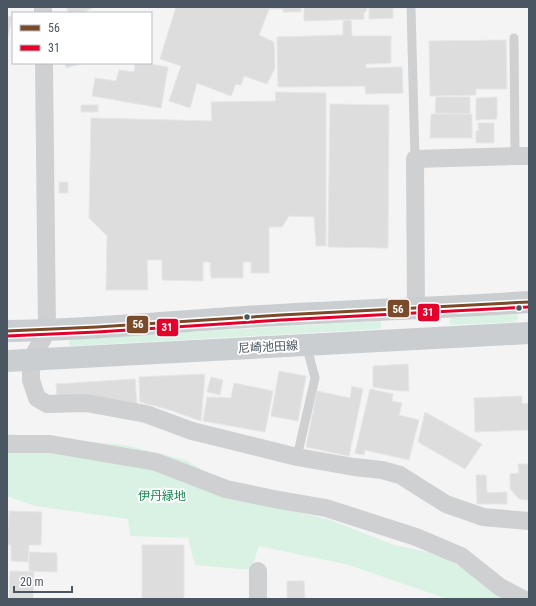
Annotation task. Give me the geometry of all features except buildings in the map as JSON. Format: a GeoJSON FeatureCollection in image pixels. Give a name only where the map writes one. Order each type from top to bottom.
{"type":"FeatureCollection","features":[{"type":"Feature","properties":{"kind":"main road"},"geometry":{"type":"LineString","coordinates":[[7,331],[47,331],[247,317],[529,302]]}},
{"type":"Feature","properties":{"kind":"main road","name":"尼崎池田線"},"geometry":{"type":"LineString","coordinates":[[7,361],[529,333]]}},
{"type":"Feature","properties":{"kind":"street"},"geometry":{"type":"LineString","coordinates":[[44,64],[47,331],[31,360],[31,380],[37,398],[47,404],[86,403],[146,414],[192,431],[297,457],[354,467],[382,470],[400,476],[446,504],[483,516],[529,521]]}},
{"type":"Feature","properties":{"kind":"street"},"geometry":{"type":"LineString","coordinates":[[416,309],[415,159],[522,156]]}},
{"type":"Feature","properties":{"kind":"street"},"geometry":{"type":"LineString","coordinates":[[7,444],[50,444],[156,462],[226,489],[326,508],[416,537],[461,556],[500,586],[523,599]]}},
{"type":"Feature","properties":{"kind":"street"},"geometry":{"type":"LineString","coordinates":[[258,571],[258,599]]}},
{"type":"Feature","properties":{"kind":"lane"},"geometry":{"type":"LineString","coordinates":[[411,7],[415,159]]}},
{"type":"Feature","properties":{"kind":"lane"},"geometry":{"type":"LineString","coordinates":[[514,38],[522,156]]}},
{"type":"Feature","properties":{"kind":"lane"},"geometry":{"type":"LineString","coordinates":[[297,457],[315,378],[306,344]]}},
{"type":"Feature","properties":{"kind":"green space"},"geometry":{"type":"Polygon","coordinates":[[[515,314],[518,316],[518,319],[514,322],[451,325],[449,323],[451,318],[515,314]]]}},
{"type":"Feature","properties":{"kind":"green space"},"geometry":{"type":"Polygon","coordinates":[[[380,321],[381,327],[379,329],[72,346],[69,344],[71,339],[380,321]]]}},
{"type":"Feature","properties":{"kind":"green space","name":"伊丹緑地"},"geometry":{"type":"Polygon","coordinates":[[[7,434],[124,445],[186,460],[250,500],[330,520],[394,545],[437,554],[480,578],[511,599],[447,599],[349,565],[259,546],[251,570],[195,565],[188,538],[130,536],[128,519],[35,506],[7,496],[7,434]]]}},
{"type":"Feature","properties":{"kind":"transit line","name":"56"},"geometry":{"type":"LineString","coordinates":[[7,331],[529,302]]}},
{"type":"Feature","properties":{"kind":"transit line","name":"31"},"geometry":{"type":"LineString","coordinates":[[7,336],[529,307]]}}]}
